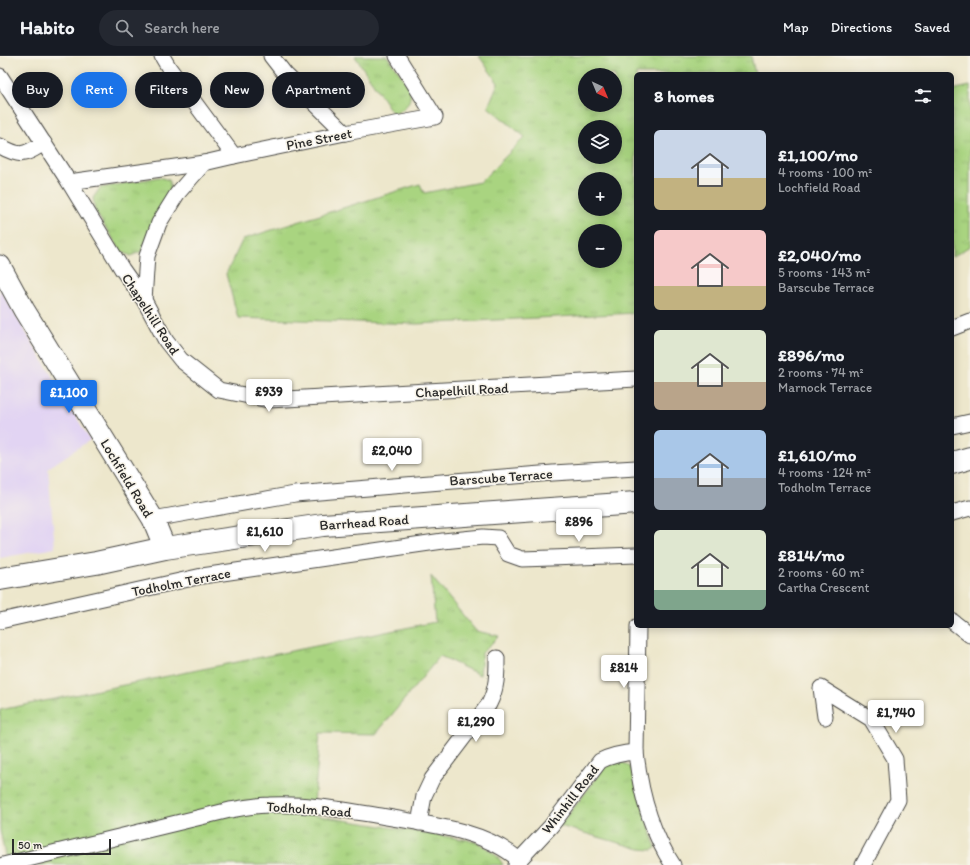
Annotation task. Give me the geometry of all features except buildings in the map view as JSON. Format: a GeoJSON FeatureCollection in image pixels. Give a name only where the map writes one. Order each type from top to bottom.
{"type":"FeatureCollection","features":[{"type":"Feature","properties":{"kind":"main road"},"geometry":{"type":"LineString","coordinates":[[954,462],[970,458]]}},
{"type":"Feature","properties":{"kind":"main road","name":"Barrhead Road"},"geometry":{"type":"LineString","coordinates":[[0,579],[96,563],[165,548],[323,524],[634,503]]}},
{"type":"Feature","properties":{"kind":"street"},"geometry":{"type":"LineString","coordinates":[[162,56],[169,68],[234,156]]}},
{"type":"Feature","properties":{"kind":"street"},"geometry":{"type":"LineString","coordinates":[[271,56],[285,74],[345,133]]}},
{"type":"Feature","properties":{"kind":"street","name":"Pine Street"},"geometry":{"type":"LineString","coordinates":[[70,182],[204,163],[345,133],[435,117],[397,56]]}},
{"type":"Feature","properties":{"kind":"street","name":"Chapelhill Road"},"geometry":{"type":"LineString","coordinates":[[0,76],[70,182],[122,269],[144,300],[166,341],[181,360],[219,390],[270,400],[634,379]]}},
{"type":"Feature","properties":{"kind":"street"},"geometry":{"type":"LineString","coordinates":[[0,146],[18,155],[27,153],[44,143]]}},
{"type":"Feature","properties":{"kind":"street"},"geometry":{"type":"LineString","coordinates":[[144,300],[147,256],[159,223],[177,194],[204,163]]}},
{"type":"Feature","properties":{"kind":"street","name":"Lochfield Road"},"geometry":{"type":"LineString","coordinates":[[0,266],[24,310],[153,519],[165,548]]}},
{"type":"Feature","properties":{"kind":"street"},"geometry":{"type":"LineString","coordinates":[[954,327],[970,322]]}},
{"type":"Feature","properties":{"kind":"street"},"geometry":{"type":"LineString","coordinates":[[954,426],[970,422]]}},
{"type":"Feature","properties":{"kind":"street","name":"Barscube Terrace"},"geometry":{"type":"LineString","coordinates":[[153,519],[295,494],[553,473],[634,468]]}},
{"type":"Feature","properties":{"kind":"street"},"geometry":{"type":"LineString","coordinates":[[954,512],[970,508]]}},
{"type":"Feature","properties":{"kind":"street","name":"Todholm Terrace"},"geometry":{"type":"LineString","coordinates":[[0,621],[202,576],[443,541],[483,537],[498,538],[508,554],[522,559],[634,554]]}},
{"type":"Feature","properties":{"kind":"street"},"geometry":{"type":"LineString","coordinates":[[954,623],[970,635]]}},
{"type":"Feature","properties":{"kind":"street"},"geometry":{"type":"LineString","coordinates":[[638,628],[636,752],[642,788],[649,813],[658,838],[673,865]]}},
{"type":"Feature","properties":{"kind":"street"},"geometry":{"type":"LineString","coordinates":[[419,823],[424,796],[430,783],[492,698],[497,679],[497,658]]}},
{"type":"Feature","properties":{"kind":"street"},"geometry":{"type":"LineString","coordinates":[[825,717],[821,688],[872,719],[895,759],[898,800],[863,865]]}},
{"type":"Feature","properties":{"kind":"street","name":"Whinhill Road"},"geometry":{"type":"LineString","coordinates":[[517,862],[550,826],[600,761],[609,756],[636,752]]}},
{"type":"Feature","properties":{"kind":"street","name":"Todholm Road"},"geometry":{"type":"LineString","coordinates":[[3,865],[248,806],[268,805],[292,805],[361,813],[457,831],[486,840],[517,862]]}},
{"type":"Feature","properties":{"kind":"shaded area"},"geometry":{"type":"Polygon","coordinates":[[[0,289],[90,440],[48,468],[55,548],[0,558],[0,289]]]}},
{"type":"Feature","properties":{"kind":"green space"},"geometry":{"type":"Polygon","coordinates":[[[355,56],[387,56],[409,88],[409,101],[404,108],[393,114],[355,56]]]}},
{"type":"Feature","properties":{"kind":"green space"},"geometry":{"type":"Polygon","coordinates":[[[479,56],[751,56],[755,72],[634,72],[634,313],[416,324],[238,318],[226,274],[243,239],[420,184],[424,193],[480,182],[525,137],[488,107],[498,83],[479,56]]]}},
{"type":"Feature","properties":{"kind":"green space"},"geometry":{"type":"Polygon","coordinates":[[[970,86],[970,246],[954,256],[954,90],[970,86]]]}},
{"type":"Feature","properties":{"kind":"green space"},"geometry":{"type":"Polygon","coordinates":[[[159,177],[169,180],[171,191],[142,251],[131,256],[121,251],[95,211],[93,198],[100,188],[159,177]]]}},
{"type":"Feature","properties":{"kind":"green space"},"geometry":{"type":"Polygon","coordinates":[[[431,576],[476,631],[499,636],[482,653],[480,675],[440,656],[376,734],[320,733],[313,815],[474,841],[487,848],[501,861],[503,865],[7,865],[0,830],[0,710],[435,622],[431,576]]]}},
{"type":"Feature","properties":{"kind":"green space"},"geometry":{"type":"Polygon","coordinates":[[[621,761],[630,767],[656,848],[652,850],[640,849],[560,826],[606,766],[611,763],[621,761]]]}}]}
